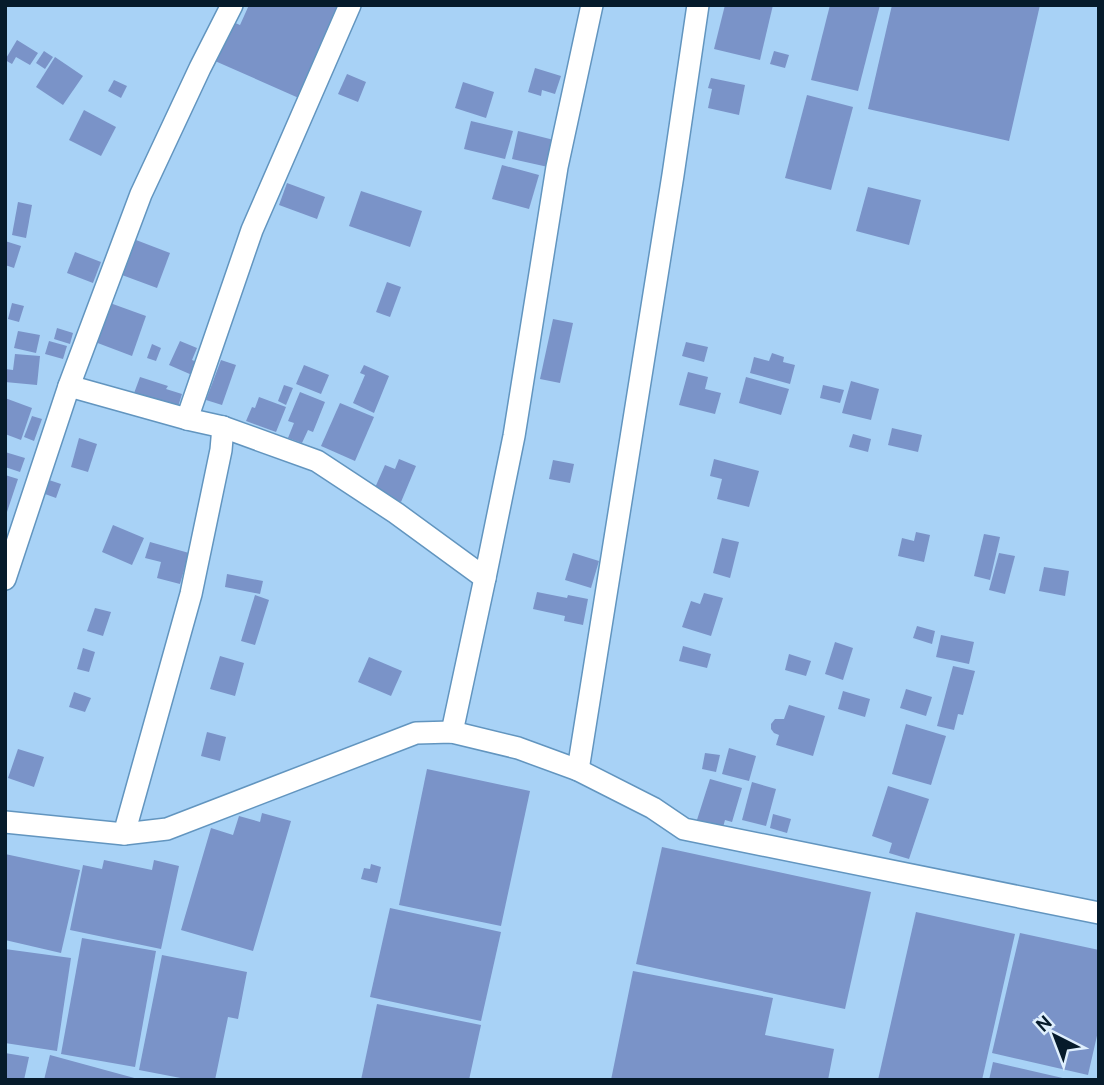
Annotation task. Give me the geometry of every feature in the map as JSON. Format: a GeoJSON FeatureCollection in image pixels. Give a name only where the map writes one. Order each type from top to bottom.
{"type":"FeatureCollection","features":[{"type":"Feature","properties":{"kind":"street"},"geometry":{"type":"LineString","coordinates":[[5,579],[69,386],[141,194],[232,5]]}},
{"type":"Feature","properties":{"kind":"street"},"geometry":{"type":"LineString","coordinates":[[187,419],[252,230],[349,5]]}},
{"type":"Feature","properties":{"kind":"street"},"geometry":{"type":"LineString","coordinates":[[452,733],[514,436],[557,167],[592,5]]}},
{"type":"Feature","properties":{"kind":"street"},"geometry":{"type":"LineString","coordinates":[[578,771],[698,5]]}},
{"type":"Feature","properties":{"kind":"street"},"geometry":{"type":"LineString","coordinates":[[69,386],[223,427],[317,461],[396,513],[485,578]]}},
{"type":"Feature","properties":{"kind":"street"},"geometry":{"type":"LineString","coordinates":[[124,834],[191,594],[221,450],[223,427]]}},
{"type":"Feature","properties":{"kind":"street"},"geometry":{"type":"LineString","coordinates":[[5,822],[124,834],[167,829],[416,733],[452,733],[518,748],[578,771],[653,808],[684,830],[1099,913]]}},
{"type":"Feature","properties":{"kind":"building"},"geometry":{"type":"Polygon","coordinates":[[[249,5],[344,5],[301,99],[215,61],[233,22],[240,25],[249,5]]]}},
{"type":"Feature","properties":{"kind":"building"},"geometry":{"type":"Polygon","coordinates":[[[725,5],[773,5],[760,60],[714,49],[725,5]]]}},
{"type":"Feature","properties":{"kind":"building"},"geometry":{"type":"Polygon","coordinates":[[[830,5],[880,5],[858,91],[811,80],[830,5]]]}},
{"type":"Feature","properties":{"kind":"building"},"geometry":{"type":"Polygon","coordinates":[[[892,5],[1040,5],[1009,141],[868,109],[892,5]]]}},
{"type":"Feature","properties":{"kind":"building"},"geometry":{"type":"Polygon","coordinates":[[[17,40],[38,53],[30,65],[16,57],[12,64],[5,60],[17,40]]]}},
{"type":"Feature","properties":{"kind":"building"},"geometry":{"type":"Polygon","coordinates":[[[44,51],[53,57],[45,69],[36,63],[44,51]]]}},
{"type":"Feature","properties":{"kind":"building"},"geometry":{"type":"Polygon","coordinates":[[[774,51],[789,55],[785,68],[770,64],[774,51]]]}},
{"type":"Feature","properties":{"kind":"building"},"geometry":{"type":"Polygon","coordinates":[[[55,57],[83,76],[63,105],[36,87],[55,57]]]}},
{"type":"Feature","properties":{"kind":"building"},"geometry":{"type":"Polygon","coordinates":[[[535,68],[561,76],[555,94],[542,90],[541,96],[528,92],[535,68]]]}},
{"type":"Feature","properties":{"kind":"building"},"geometry":{"type":"Polygon","coordinates":[[[347,74],[366,82],[358,102],[338,94],[347,74]]]}},
{"type":"Feature","properties":{"kind":"building"},"geometry":{"type":"Polygon","coordinates":[[[711,78],[745,85],[739,115],[708,108],[711,78]]]}},
{"type":"Feature","properties":{"kind":"building"},"geometry":{"type":"Polygon","coordinates":[[[114,80],[127,86],[121,98],[108,91],[114,80]]]}},
{"type":"Feature","properties":{"kind":"building"},"geometry":{"type":"Polygon","coordinates":[[[463,82],[494,92],[486,118],[455,108],[463,82]]]}},
{"type":"Feature","properties":{"kind":"building"},"geometry":{"type":"Polygon","coordinates":[[[807,95],[853,107],[831,190],[785,178],[807,95]]]}},
{"type":"Feature","properties":{"kind":"building"},"geometry":{"type":"Polygon","coordinates":[[[84,110],[116,127],[101,156],[69,140],[84,110]]]}},
{"type":"Feature","properties":{"kind":"building"},"geometry":{"type":"Polygon","coordinates":[[[471,121],[513,131],[505,159],[464,149],[471,121]]]}},
{"type":"Feature","properties":{"kind":"building"},"geometry":{"type":"Polygon","coordinates":[[[518,131],[554,140],[548,167],[512,159],[518,131]]]}},
{"type":"Feature","properties":{"kind":"building"},"geometry":{"type":"Polygon","coordinates":[[[502,165],[539,175],[529,209],[492,199],[502,165]]]}},
{"type":"Feature","properties":{"kind":"building"},"geometry":{"type":"Polygon","coordinates":[[[287,183],[325,197],[317,219],[279,205],[287,183]]]}},
{"type":"Feature","properties":{"kind":"building"},"geometry":{"type":"Polygon","coordinates":[[[868,187],[921,200],[909,245],[856,231],[868,187]]]}},
{"type":"Feature","properties":{"kind":"building"},"geometry":{"type":"Polygon","coordinates":[[[361,191],[422,211],[410,247],[349,226],[361,191]]]}},
{"type":"Feature","properties":{"kind":"building"},"geometry":{"type":"Polygon","coordinates":[[[18,202],[32,205],[26,238],[12,235],[18,202]]]}},
{"type":"Feature","properties":{"kind":"building"},"geometry":{"type":"Polygon","coordinates":[[[136,240],[170,253],[157,288],[122,275],[136,240]]]}},
{"type":"Feature","properties":{"kind":"building"},"geometry":{"type":"Polygon","coordinates":[[[5,241],[21,246],[14,268],[5,265],[5,241]]]}},
{"type":"Feature","properties":{"kind":"building"},"geometry":{"type":"Polygon","coordinates":[[[75,252],[101,262],[93,283],[67,273],[75,252]]]}},
{"type":"Feature","properties":{"kind":"building"},"geometry":{"type":"Polygon","coordinates":[[[387,282],[401,287],[390,317],[376,312],[387,282]]]}},
{"type":"Feature","properties":{"kind":"building"},"geometry":{"type":"Polygon","coordinates":[[[12,303],[24,306],[19,322],[8,319],[12,303]]]}},
{"type":"Feature","properties":{"kind":"building"},"geometry":{"type":"Polygon","coordinates":[[[110,303],[146,316],[132,356],[95,342],[110,303]]]}},
{"type":"Feature","properties":{"kind":"building"},"geometry":{"type":"Polygon","coordinates":[[[553,319],[573,323],[560,383],[540,379],[553,319]]]}},
{"type":"Feature","properties":{"kind":"building"},"geometry":{"type":"Polygon","coordinates":[[[57,328],[73,333],[70,344],[54,339],[57,328]]]}},
{"type":"Feature","properties":{"kind":"building"},"geometry":{"type":"Polygon","coordinates":[[[18,331],[40,335],[36,353],[14,348],[18,331]]]}},
{"type":"Feature","properties":{"kind":"building"},"geometry":{"type":"Polygon","coordinates":[[[49,341],[67,346],[63,359],[45,354],[49,341]]]}},
{"type":"Feature","properties":{"kind":"building"},"geometry":{"type":"Polygon","coordinates":[[[180,341],[197,348],[192,360],[197,362],[192,375],[169,365],[180,341]]]}},
{"type":"Feature","properties":{"kind":"building"},"geometry":{"type":"Polygon","coordinates":[[[686,342],[708,347],[704,362],[682,356],[686,342]]]}},
{"type":"Feature","properties":{"kind":"building"},"geometry":{"type":"Polygon","coordinates":[[[152,344],[161,348],[156,361],[147,358],[152,344]]]}},
{"type":"Feature","properties":{"kind":"building"},"geometry":{"type":"Polygon","coordinates":[[[772,353],[784,357],[783,362],[795,365],[790,384],[750,373],[754,357],[769,361],[772,353]]]}},
{"type":"Feature","properties":{"kind":"building"},"geometry":{"type":"Polygon","coordinates":[[[15,354],[40,356],[37,385],[5,382],[5,369],[13,370],[15,354]]]}},
{"type":"Feature","properties":{"kind":"building"},"geometry":{"type":"Polygon","coordinates":[[[221,360],[236,365],[222,405],[206,400],[221,360]]]}},
{"type":"Feature","properties":{"kind":"building"},"geometry":{"type":"Polygon","coordinates":[[[304,365],[329,375],[321,394],[296,384],[304,365]]]}},
{"type":"Feature","properties":{"kind":"building"},"geometry":{"type":"Polygon","coordinates":[[[364,365],[389,376],[374,413],[353,403],[365,375],[360,373],[364,365]]]}},
{"type":"Feature","properties":{"kind":"building"},"geometry":{"type":"Polygon","coordinates":[[[688,372],[708,377],[705,389],[721,393],[715,414],[679,405],[688,372]]]}},
{"type":"Feature","properties":{"kind":"building"},"geometry":{"type":"Polygon","coordinates":[[[140,377],[168,386],[166,389],[182,394],[177,410],[133,396],[140,377]]]}},
{"type":"Feature","properties":{"kind":"building"},"geometry":{"type":"Polygon","coordinates":[[[746,377],[789,389],[781,415],[739,403],[746,377]]]}},
{"type":"Feature","properties":{"kind":"building"},"geometry":{"type":"Polygon","coordinates":[[[851,381],[879,389],[871,420],[842,413],[851,381]]]}},
{"type":"Feature","properties":{"kind":"building"},"geometry":{"type":"Polygon","coordinates":[[[284,385],[293,388],[286,405],[278,401],[284,385]]]}},
{"type":"Feature","properties":{"kind":"building"},"geometry":{"type":"Polygon","coordinates":[[[823,385],[844,390],[840,403],[820,398],[823,385]]]}},
{"type":"Feature","properties":{"kind":"building"},"geometry":{"type":"Polygon","coordinates":[[[300,392],[325,402],[313,432],[308,430],[302,443],[288,438],[294,423],[288,421],[300,392]]]}},
{"type":"Feature","properties":{"kind":"building"},"geometry":{"type":"Polygon","coordinates":[[[259,397],[286,407],[276,432],[246,421],[259,397]]]}},
{"type":"Feature","properties":{"kind":"building"},"geometry":{"type":"Polygon","coordinates":[[[5,398],[32,408],[21,440],[5,434],[5,398]]]}},
{"type":"Feature","properties":{"kind":"building"},"geometry":{"type":"Polygon","coordinates":[[[340,403],[374,417],[355,461],[321,446],[340,403]]]}},
{"type":"Feature","properties":{"kind":"building"},"geometry":{"type":"Polygon","coordinates":[[[32,416],[42,419],[34,441],[24,437],[32,416]]]}},
{"type":"Feature","properties":{"kind":"building"},"geometry":{"type":"Polygon","coordinates":[[[892,428],[922,435],[918,452],[888,445],[892,428]]]}},
{"type":"Feature","properties":{"kind":"building"},"geometry":{"type":"Polygon","coordinates":[[[853,434],[871,439],[868,452],[849,447],[853,434]]]}},
{"type":"Feature","properties":{"kind":"building"},"geometry":{"type":"Polygon","coordinates":[[[79,438],[97,444],[88,472],[71,467],[79,438]]]}},
{"type":"Feature","properties":{"kind":"building"},"geometry":{"type":"Polygon","coordinates":[[[5,452],[25,458],[20,472],[5,467],[5,452]]]}},
{"type":"Feature","properties":{"kind":"building"},"geometry":{"type":"Polygon","coordinates":[[[399,459],[416,466],[401,502],[374,490],[385,465],[395,469],[399,459]]]}},
{"type":"Feature","properties":{"kind":"building"},"geometry":{"type":"Polygon","coordinates":[[[714,459],[759,471],[749,507],[717,499],[722,479],[710,476],[714,459]]]}},
{"type":"Feature","properties":{"kind":"building"},"geometry":{"type":"Polygon","coordinates":[[[553,460],[574,464],[570,483],[549,479],[553,460]]]}},
{"type":"Feature","properties":{"kind":"building"},"geometry":{"type":"Polygon","coordinates":[[[5,475],[18,479],[6,515],[5,515],[5,475]]]}},
{"type":"Feature","properties":{"kind":"building"},"geometry":{"type":"Polygon","coordinates":[[[49,480],[61,484],[56,498],[45,494],[49,480]]]}},
{"type":"Feature","properties":{"kind":"building"},"geometry":{"type":"Polygon","coordinates":[[[113,525],[144,538],[132,565],[102,552],[113,525]]]}},
{"type":"Feature","properties":{"kind":"building"},"geometry":{"type":"Polygon","coordinates":[[[916,532],[930,535],[924,562],[898,556],[902,538],[914,541],[916,532]]]}},
{"type":"Feature","properties":{"kind":"building"},"geometry":{"type":"Polygon","coordinates":[[[984,534],[1000,537],[990,580],[974,576],[984,534]]]}},
{"type":"Feature","properties":{"kind":"building"},"geometry":{"type":"Polygon","coordinates":[[[722,538],[739,542],[730,578],[713,573],[722,538]]]}},
{"type":"Feature","properties":{"kind":"building"},"geometry":{"type":"Polygon","coordinates":[[[150,542],[189,553],[180,584],[157,578],[161,562],[145,558],[150,542]]]}},
{"type":"Feature","properties":{"kind":"building"},"geometry":{"type":"Polygon","coordinates":[[[573,553],[599,561],[591,588],[565,580],[573,553]]]}},
{"type":"Feature","properties":{"kind":"building"},"geometry":{"type":"Polygon","coordinates":[[[999,553],[1015,556],[1005,594],[989,590],[999,553]]]}},
{"type":"Feature","properties":{"kind":"building"},"geometry":{"type":"Polygon","coordinates":[[[1044,567],[1069,571],[1065,596],[1039,591],[1044,567]]]}},
{"type":"Feature","properties":{"kind":"building"},"geometry":{"type":"Polygon","coordinates":[[[227,574],[263,581],[260,594],[225,587],[227,574]]]}},
{"type":"Feature","properties":{"kind":"building"},"geometry":{"type":"Polygon","coordinates":[[[537,592],[588,599],[583,625],[564,621],[565,616],[533,609],[537,592]]]}},
{"type":"Feature","properties":{"kind":"building"},"geometry":{"type":"Polygon","coordinates":[[[704,593],[723,598],[711,636],[682,627],[691,601],[700,604],[704,593]]]}},
{"type":"Feature","properties":{"kind":"building"},"geometry":{"type":"Polygon","coordinates":[[[255,595],[269,600],[255,645],[241,641],[255,595]]]}},
{"type":"Feature","properties":{"kind":"building"},"geometry":{"type":"Polygon","coordinates":[[[95,608],[111,612],[103,636],[87,631],[95,608]]]}},
{"type":"Feature","properties":{"kind":"building"},"geometry":{"type":"Polygon","coordinates":[[[917,626],[935,631],[932,644],[913,638],[917,626]]]}},
{"type":"Feature","properties":{"kind":"building"},"geometry":{"type":"Polygon","coordinates":[[[941,635],[974,642],[969,664],[936,657],[941,635]]]}},
{"type":"Feature","properties":{"kind":"building"},"geometry":{"type":"Polygon","coordinates":[[[835,642],[853,648],[843,680],[825,674],[835,642]]]}},
{"type":"Feature","properties":{"kind":"building"},"geometry":{"type":"Polygon","coordinates":[[[683,646],[711,654],[707,668],[679,661],[683,646]]]}},
{"type":"Feature","properties":{"kind":"building"},"geometry":{"type":"Polygon","coordinates":[[[83,648],[95,652],[89,672],[77,669],[83,648]]]}},
{"type":"Feature","properties":{"kind":"building"},"geometry":{"type":"Polygon","coordinates":[[[789,654],[811,661],[806,676],[785,670],[789,654]]]}},
{"type":"Feature","properties":{"kind":"building"},"geometry":{"type":"Polygon","coordinates":[[[220,656],[244,663],[235,696],[210,689],[220,656]]]}},
{"type":"Feature","properties":{"kind":"building"},"geometry":{"type":"Polygon","coordinates":[[[369,657],[402,671],[391,696],[358,682],[369,657]]]}},
{"type":"Feature","properties":{"kind":"building"},"geometry":{"type":"Polygon","coordinates":[[[953,666],[975,671],[963,715],[958,714],[954,730],[937,726],[953,666]]]}},
{"type":"Feature","properties":{"kind":"building"},"geometry":{"type":"Polygon","coordinates":[[[906,689],[932,697],[926,716],[900,708],[906,689]]]}},
{"type":"Feature","properties":{"kind":"building"},"geometry":{"type":"Polygon","coordinates":[[[843,691],[870,699],[865,717],[838,709],[843,691]]]}},
{"type":"Feature","properties":{"kind":"building"},"geometry":{"type":"Polygon","coordinates":[[[74,692],[91,698],[85,712],[69,707],[74,692]]]}},
{"type":"Feature","properties":{"kind":"building"},"geometry":{"type":"Polygon","coordinates":[[[789,705],[825,716],[813,756],[776,745],[779,735],[771,729],[771,724],[775,719],[784,719],[789,705]]]}},
{"type":"Feature","properties":{"kind":"building"},"geometry":{"type":"Polygon","coordinates":[[[906,724],[946,736],[931,785],[892,774],[906,724]]]}},
{"type":"Feature","properties":{"kind":"building"},"geometry":{"type":"Polygon","coordinates":[[[207,732],[226,737],[220,761],[201,756],[207,732]]]}},
{"type":"Feature","properties":{"kind":"building"},"geometry":{"type":"Polygon","coordinates":[[[729,748],[756,756],[749,781],[722,774],[729,748]]]}},
{"type":"Feature","properties":{"kind":"building"},"geometry":{"type":"Polygon","coordinates":[[[18,749],[44,757],[34,787],[8,778],[18,749]]]}},
{"type":"Feature","properties":{"kind":"building"},"geometry":{"type":"Polygon","coordinates":[[[705,753],[720,755],[716,772],[702,769],[705,753]]]}},
{"type":"Feature","properties":{"kind":"building"},"geometry":{"type":"Polygon","coordinates":[[[427,769],[530,791],[501,926],[399,905],[427,769]]]}},
{"type":"Feature","properties":{"kind":"building"},"geometry":{"type":"Polygon","coordinates":[[[710,779],[742,788],[732,822],[725,820],[722,831],[696,823],[710,779]]]}},
{"type":"Feature","properties":{"kind":"building"},"geometry":{"type":"Polygon","coordinates":[[[752,782],[776,789],[766,826],[742,820],[752,782]]]}},
{"type":"Feature","properties":{"kind":"building"},"geometry":{"type":"Polygon","coordinates":[[[888,786],[929,799],[909,859],[889,853],[892,843],[872,836],[888,786]]]}},
{"type":"Feature","properties":{"kind":"building"},"geometry":{"type":"Polygon","coordinates":[[[262,813],[291,821],[253,951],[181,930],[211,828],[233,835],[239,816],[260,822],[262,813]]]}},
{"type":"Feature","properties":{"kind":"building"},"geometry":{"type":"Polygon","coordinates":[[[773,814],[791,819],[787,833],[770,828],[773,814]]]}},
{"type":"Feature","properties":{"kind":"building"},"geometry":{"type":"Polygon","coordinates":[[[662,847],[871,892],[845,1009],[636,964],[662,847]]]}},
{"type":"Feature","properties":{"kind":"building"},"geometry":{"type":"Polygon","coordinates":[[[5,854],[80,870],[61,953],[5,940],[5,854]]]}},
{"type":"Feature","properties":{"kind":"building"},"geometry":{"type":"Polygon","coordinates":[[[104,860],[152,870],[154,860],[179,866],[161,949],[70,930],[83,865],[102,869],[104,860]]]}},
{"type":"Feature","properties":{"kind":"building"},"geometry":{"type":"Polygon","coordinates":[[[371,864],[381,867],[377,883],[361,879],[364,868],[370,869],[371,864]]]}},
{"type":"Feature","properties":{"kind":"building"},"geometry":{"type":"Polygon","coordinates":[[[390,908],[501,932],[481,1021],[370,997],[390,908]]]}},
{"type":"Feature","properties":{"kind":"building"},"geometry":{"type":"Polygon","coordinates":[[[916,912],[1015,934],[982,1080],[878,1080],[916,912]]]}},
{"type":"Feature","properties":{"kind":"building"},"geometry":{"type":"Polygon","coordinates":[[[1020,933],[1099,950],[1099,1027],[1088,1075],[992,1053],[1020,933]]]}},
{"type":"Feature","properties":{"kind":"building"},"geometry":{"type":"Polygon","coordinates":[[[82,938],[156,951],[135,1067],[61,1054],[82,938]]]}},
{"type":"Feature","properties":{"kind":"building"},"geometry":{"type":"Polygon","coordinates":[[[5,949],[71,958],[57,1051],[5,1043],[5,949]]]}},
{"type":"Feature","properties":{"kind":"building"},"geometry":{"type":"Polygon","coordinates":[[[162,955],[247,972],[238,1019],[228,1017],[215,1080],[191,1080],[139,1070],[162,955]]]}},
{"type":"Feature","properties":{"kind":"building"},"geometry":{"type":"Polygon","coordinates":[[[633,971],[773,998],[765,1035],[834,1049],[828,1080],[611,1080],[633,971]]]}},
{"type":"Feature","properties":{"kind":"building"},"geometry":{"type":"Polygon","coordinates":[[[377,1004],[481,1025],[469,1080],[361,1080],[377,1004]]]}},
{"type":"Feature","properties":{"kind":"building"},"geometry":{"type":"Polygon","coordinates":[[[5,1053],[29,1057],[24,1080],[5,1080],[5,1053]]]}},
{"type":"Feature","properties":{"kind":"building"},"geometry":{"type":"Polygon","coordinates":[[[50,1055],[138,1079],[138,1080],[44,1080],[50,1055]]]}},
{"type":"Feature","properties":{"kind":"building"},"geometry":{"type":"Polygon","coordinates":[[[993,1062],[1067,1079],[1067,1080],[989,1080],[993,1062]]]}}]}
